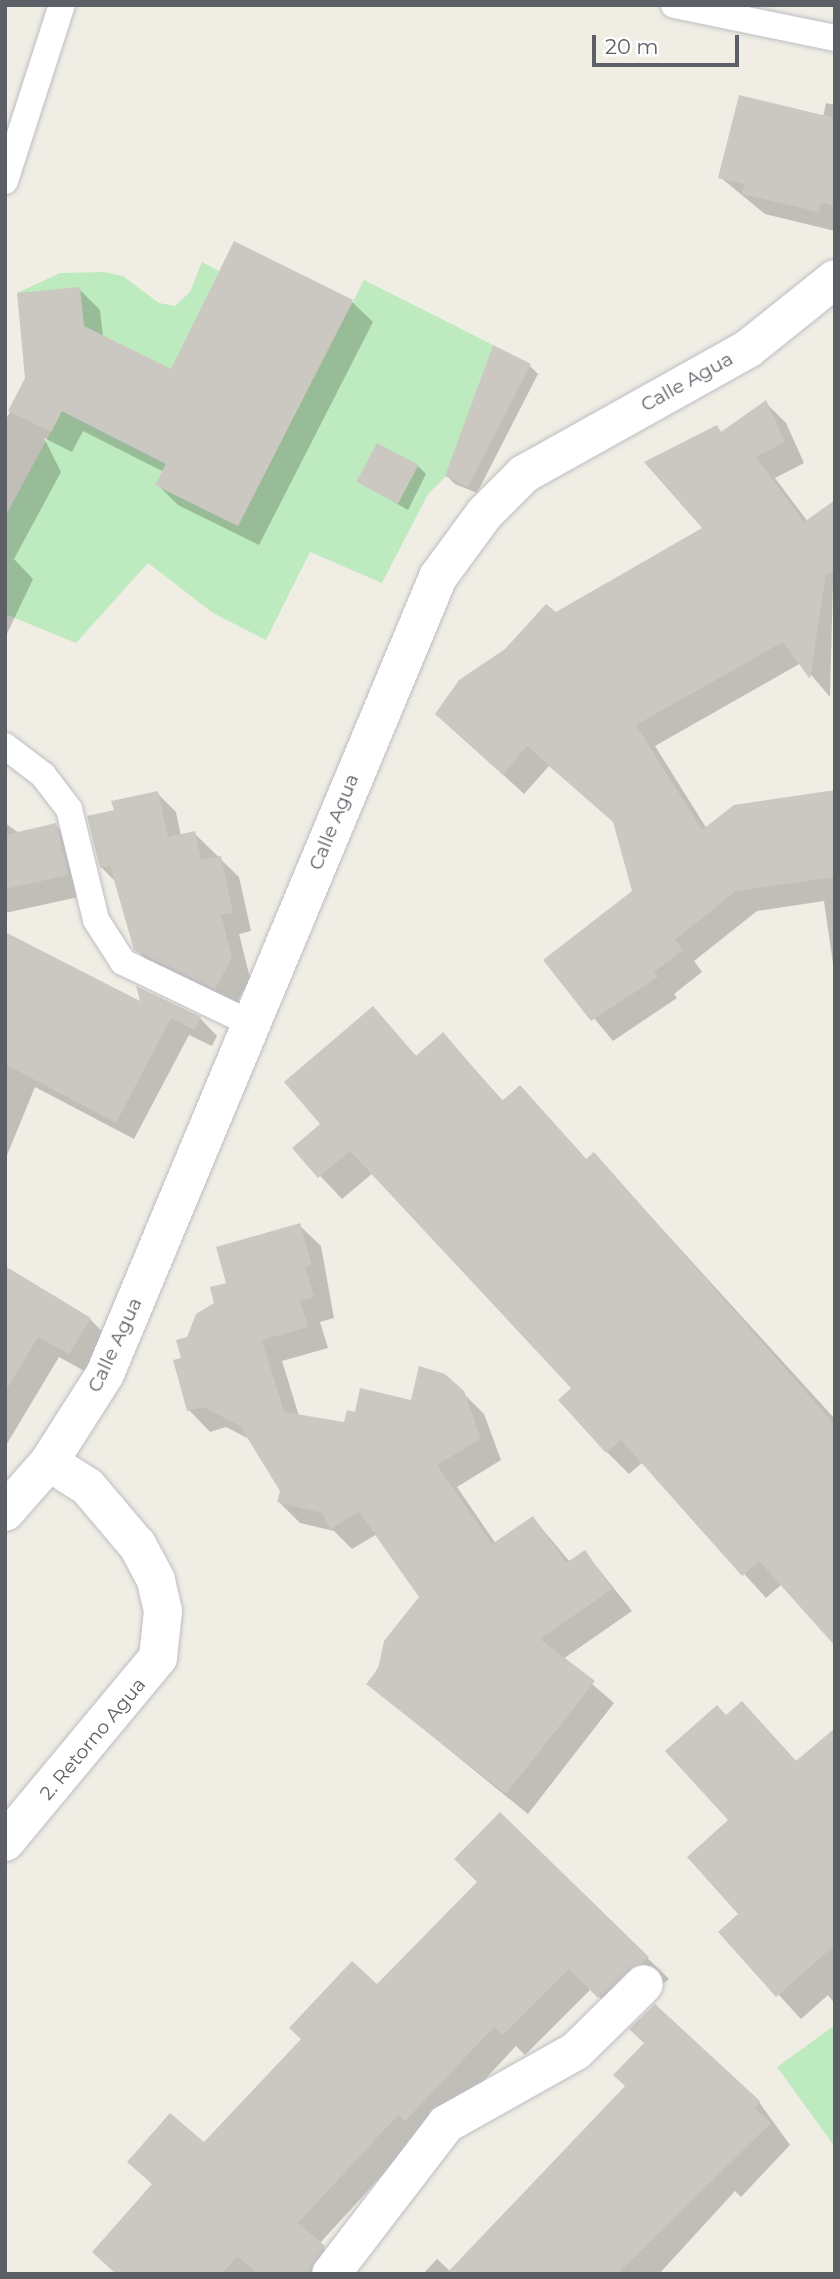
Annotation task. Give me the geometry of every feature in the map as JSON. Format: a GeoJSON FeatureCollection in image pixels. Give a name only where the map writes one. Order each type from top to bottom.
{"type":"FeatureCollection","features":[{"type":"Feature","properties":{"kind":"street","name":"Calle Agua"},"geometry":{"type":"LineString","coordinates":[[5,1512],[49,1462],[105,1374],[252,1024],[400,658],[438,577],[485,513],[524,474],[565,446],[749,348],[835,279]]}},
{"type":"Feature","properties":{"kind":"street","name":"2. Retorno Agua"},"geometry":{"type":"LineString","coordinates":[[5,1842],[158,1658],[163,1611],[156,1580],[137,1545],[88,1487],[49,1462]]}},
{"type":"Feature","properties":{"kind":"street"},"geometry":{"type":"LineString","coordinates":[[331,2274],[446,2124],[576,2050],[644,1984]]}},
{"type":"Feature","properties":{"kind":"lane"},"geometry":{"type":"LineString","coordinates":[[5,181],[62,5]]}},
{"type":"Feature","properties":{"kind":"lane"},"geometry":{"type":"LineString","coordinates":[[674,5],[835,38]]}},
{"type":"Feature","properties":{"kind":"lane"},"geometry":{"type":"LineString","coordinates":[[5,746],[43,775],[69,809],[96,920],[123,962],[252,1024]]}},
{"type":"Feature","properties":{"kind":"green space"},"geometry":{"type":"Polygon","coordinates":[[[202,262],[219,271],[200,311],[205,387],[110,339],[89,379],[17,293],[60,273],[104,272],[123,276],[159,303],[175,306],[190,292],[202,262]]]}},
{"type":"Feature","properties":{"kind":"green space"},"geometry":{"type":"Polygon","coordinates":[[[364,280],[493,345],[470,408],[501,422],[428,494],[382,583],[310,552],[266,640],[213,613],[148,563],[76,643],[5,614],[5,517],[62,411],[166,464],[155,485],[238,526],[364,280]]]}},
{"type":"Feature","properties":{"kind":"green space"},"geometry":{"type":"Polygon","coordinates":[[[835,2025],[835,2147],[777,2067],[835,2025]]]}},
{"type":"Feature","properties":{"kind":"building"},"geometry":{"type":"Polygon","coordinates":[[[739,95],[835,118],[835,206],[821,203],[819,212],[742,194],[744,184],[718,178],[739,95]]]}},
{"type":"Feature","properties":{"kind":"building"},"geometry":{"type":"Polygon","coordinates":[[[234,241],[353,300],[238,526],[155,485],[166,464],[62,411],[51,432],[8,411],[25,378],[17,293],[80,287],[84,326],[171,369],[234,241]]]}},
{"type":"Feature","properties":{"kind":"building"},"geometry":{"type":"Polygon","coordinates":[[[493,345],[531,364],[468,487],[445,476],[493,345]]]}},
{"type":"Feature","properties":{"kind":"building"},"geometry":{"type":"Polygon","coordinates":[[[766,400],[785,442],[756,457],[804,522],[835,500],[835,571],[826,574],[810,679],[783,642],[636,725],[702,830],[734,805],[835,790],[835,877],[736,891],[675,940],[683,950],[654,972],[658,977],[591,1021],[543,960],[632,891],[613,822],[527,746],[503,775],[435,714],[459,680],[505,649],[546,604],[556,612],[702,528],[644,462],[717,425],[721,432],[766,400]]]}},
{"type":"Feature","properties":{"kind":"building"},"geometry":{"type":"Polygon","coordinates":[[[377,443],[418,465],[398,504],[356,482],[377,443]]]}},
{"type":"Feature","properties":{"kind":"building"},"geometry":{"type":"Polygon","coordinates":[[[158,791],[168,837],[195,831],[201,860],[221,856],[233,913],[221,915],[232,958],[215,989],[134,950],[110,866],[100,868],[87,816],[114,810],[111,801],[158,791]]]}},
{"type":"Feature","properties":{"kind":"building"},"geometry":{"type":"Polygon","coordinates":[[[56,823],[69,875],[5,889],[5,835],[56,823]]]}},
{"type":"Feature","properties":{"kind":"building"},"geometry":{"type":"Polygon","coordinates":[[[5,932],[140,1001],[136,986],[201,1017],[194,1030],[171,1018],[116,1123],[5,1064],[5,932]]]}},
{"type":"Feature","properties":{"kind":"building"},"geometry":{"type":"Polygon","coordinates":[[[373,1006],[416,1056],[443,1032],[502,1101],[520,1085],[586,1159],[594,1152],[835,1425],[835,1646],[759,1561],[742,1576],[621,1440],[606,1453],[558,1400],[571,1388],[350,1151],[318,1178],[292,1148],[320,1124],[284,1082],[373,1006]]]}},
{"type":"Feature","properties":{"kind":"building"},"geometry":{"type":"Polygon","coordinates":[[[300,1223],[312,1265],[305,1267],[314,1297],[300,1301],[308,1327],[262,1340],[284,1412],[344,1422],[347,1410],[355,1412],[360,1388],[411,1400],[419,1366],[445,1374],[464,1391],[481,1439],[437,1465],[492,1544],[533,1516],[566,1563],[585,1550],[612,1589],[540,1639],[595,1681],[506,1794],[366,1684],[378,1669],[384,1641],[419,1597],[359,1512],[330,1529],[322,1513],[277,1502],[280,1491],[240,1426],[203,1407],[187,1411],[173,1360],[181,1358],[176,1340],[187,1337],[196,1314],[214,1303],[210,1287],[226,1283],[216,1247],[300,1223]]]}},
{"type":"Feature","properties":{"kind":"building"},"geometry":{"type":"Polygon","coordinates":[[[5,1266],[91,1318],[69,1354],[38,1337],[5,1392],[5,1266]]]}},
{"type":"Feature","properties":{"kind":"building"},"geometry":{"type":"Polygon","coordinates":[[[742,1701],[796,1761],[835,1728],[835,1945],[776,1997],[718,1932],[738,1914],[687,1857],[728,1820],[665,1751],[717,1705],[726,1715],[742,1701]]]}},
{"type":"Feature","properties":{"kind":"building"},"geometry":{"type":"Polygon","coordinates":[[[500,1812],[649,1957],[598,1998],[569,1969],[503,2035],[494,2027],[405,2121],[398,2115],[298,2223],[325,2246],[308,2274],[258,2274],[237,2256],[222,2274],[116,2274],[92,2252],[152,2184],[127,2162],[170,2113],[204,2142],[301,2039],[289,2028],[352,1961],[377,1984],[477,1882],[454,1859],[500,1812]]]}},
{"type":"Feature","properties":{"kind":"building"},"geometry":{"type":"Polygon","coordinates":[[[655,2004],[760,2101],[755,2108],[771,2123],[617,2274],[446,2274],[625,2086],[613,2075],[644,2043],[629,2029],[655,2004]]]}}]}
